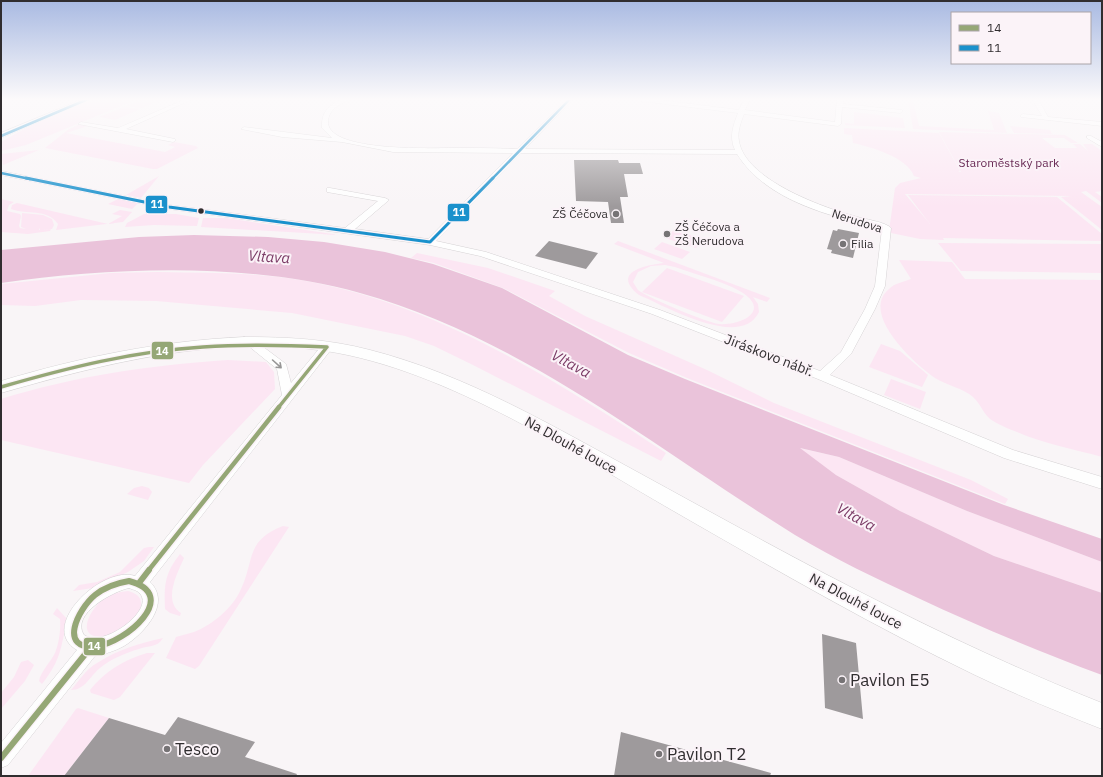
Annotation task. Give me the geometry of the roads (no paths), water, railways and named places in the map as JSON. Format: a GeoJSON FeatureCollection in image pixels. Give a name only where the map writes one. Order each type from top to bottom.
{"type":"FeatureCollection","features":[{"type":"Feature","properties":{"kind":"main road","name":"Na Dlouhé louce"},"geometry":{"type":"LineString","coordinates":[[1,387],[34,376],[101,359],[154,350],[250,342],[289,343],[327,347],[364,354],[398,363],[443,380],[534,424],[861,605],[1044,695],[1102,716]]}},
{"type":"Feature","properties":{"kind":"street"},"geometry":{"type":"LineString","coordinates":[[147,135],[173,140]]}},
{"type":"Feature","properties":{"kind":"street"},"geometry":{"type":"LineString","coordinates":[[288,135],[340,141],[403,151],[739,152],[735,138],[736,135]]}},
{"type":"Feature","properties":{"kind":"street"},"geometry":{"type":"LineString","coordinates":[[330,135],[340,141]]}},
{"type":"Feature","properties":{"kind":"street"},"geometry":{"type":"LineString","coordinates":[[430,242],[533,135]]}},
{"type":"Feature","properties":{"kind":"street"},"geometry":{"type":"LineString","coordinates":[[1090,137],[1102,145]]}},
{"type":"Feature","properties":{"kind":"street","name":"Nerudova"},"geometry":{"type":"LineString","coordinates":[[739,152],[762,177],[791,196],[819,208],[887,228],[878,292],[845,354],[822,376]]}},
{"type":"Feature","properties":{"kind":"street","name":"Jiráskovo nábř."},"geometry":{"type":"LineString","coordinates":[[1,173],[169,207],[430,242],[483,254],[656,312],[822,376],[1010,454],[1102,484]]}},
{"type":"Feature","properties":{"kind":"street"},"geometry":{"type":"LineString","coordinates":[[330,190],[384,200],[347,231]]}},
{"type":"Feature","properties":{"kind":"street"},"geometry":{"type":"LineString","coordinates":[[250,342],[282,367],[288,396]]}},
{"type":"Feature","properties":{"kind":"street"},"geometry":{"type":"LineString","coordinates":[[139,583],[327,347]]}},
{"type":"Feature","properties":{"kind":"street"},"geometry":{"type":"LineString","coordinates":[[124,582],[139,583],[146,587],[150,593],[150,602],[147,612],[141,622],[130,633],[118,641],[104,646],[91,647],[82,644],[76,639],[74,631],[75,621],[79,612],[96,594],[108,587],[124,582]]}},
{"type":"Feature","properties":{"kind":"street"},"geometry":{"type":"LineString","coordinates":[[1,758],[91,647]]}},
{"type":"Feature","properties":{"kind":"water","name":"Vltava"},"geometry":{"type":"Polygon","coordinates":[[[194,235],[268,237],[324,242],[385,252],[433,264],[502,288],[628,355],[685,379],[1004,505],[1102,539],[1102,562],[967,511],[839,457],[800,448],[836,475],[900,511],[994,556],[1102,593],[1102,675],[963,619],[887,584],[810,544],[586,398],[532,366],[477,338],[419,313],[360,293],[318,283],[274,276],[228,272],[182,270],[89,273],[1,283],[1,250],[139,237],[194,235]]]}},
{"type":"Feature","properties":{"kind":"place","name":"ZŠ Čéčova"},"geometry":{"type":"Point","coordinates":[616,214]}},
{"type":"Feature","properties":{"kind":"place","name":"ZŠ Čéčova a ZŠ Nerudova"},"geometry":{"type":"Point","coordinates":[667,234]}},
{"type":"Feature","properties":{"kind":"place","name":"Filia"},"geometry":{"type":"Point","coordinates":[843,244]}},
{"type":"Feature","properties":{"kind":"place","name":"Pavilon E5"},"geometry":{"type":"Point","coordinates":[842,680]}},
{"type":"Feature","properties":{"kind":"place","name":"Tesco"},"geometry":{"type":"Point","coordinates":[167,749]}},
{"type":"Feature","properties":{"kind":"place","name":"Pavilon T2"},"geometry":{"type":"Point","coordinates":[659,754]}},
{"type":"Feature","properties":{"kind":"park label","name":"Staroměstský park"},"geometry":{"type":"Point","coordinates":[1009,163]}}]}
